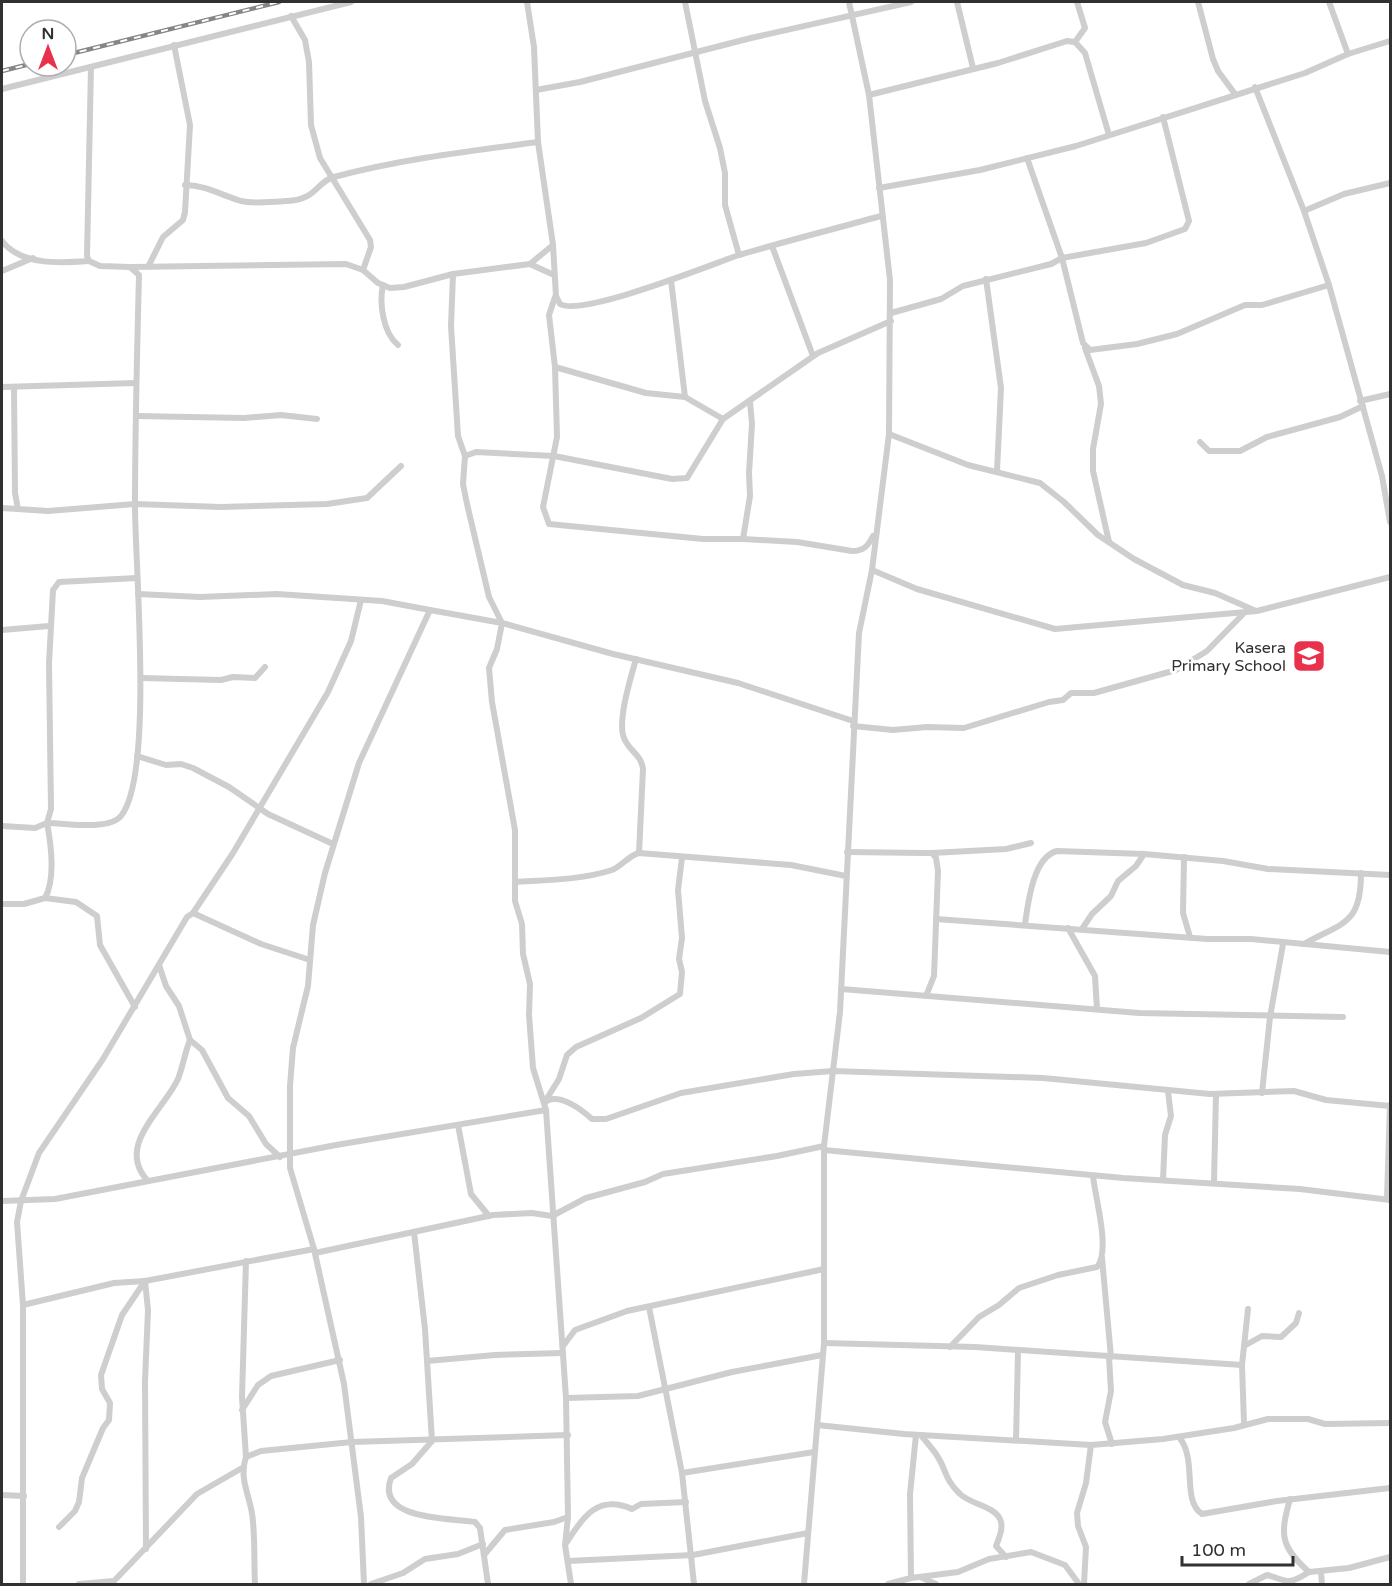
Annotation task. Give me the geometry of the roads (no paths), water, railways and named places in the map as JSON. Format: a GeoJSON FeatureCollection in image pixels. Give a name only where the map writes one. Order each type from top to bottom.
{"type":"FeatureCollection","features":[{"type":"Feature","properties":{"kind":"street"},"geometry":{"type":"LineString","coordinates":[[2,89],[351,2]]}},
{"type":"Feature","properties":{"kind":"street"},"geometry":{"type":"LineString","coordinates":[[527,2],[534,47],[538,142],[553,245],[556,296],[560,304],[569,307],[612,298],[671,280],[739,255],[881,216]]}},
{"type":"Feature","properties":{"kind":"street"},"geometry":{"type":"LineString","coordinates":[[684,2],[705,101],[720,148],[725,172],[725,205],[739,255]]}},
{"type":"Feature","properties":{"kind":"street"},"geometry":{"type":"LineString","coordinates":[[804,1584],[824,1343],[824,1148],[841,990],[859,633],[873,570],[889,434],[891,313],[881,216],[879,168],[869,95],[849,2]]}},
{"type":"Feature","properties":{"kind":"street"},"geometry":{"type":"LineString","coordinates":[[536,90],[580,82],[751,38],[911,2]]}},
{"type":"Feature","properties":{"kind":"street"},"geometry":{"type":"LineString","coordinates":[[957,2],[974,68]]}},
{"type":"Feature","properties":{"kind":"street"},"geometry":{"type":"LineString","coordinates":[[1075,42],[1085,28],[1077,2]]}},
{"type":"Feature","properties":{"kind":"street"},"geometry":{"type":"LineString","coordinates":[[1198,2],[1213,59],[1218,71],[1235,94]]}},
{"type":"Feature","properties":{"kind":"street"},"geometry":{"type":"LineString","coordinates":[[1329,2],[1348,54]]}},
{"type":"Feature","properties":{"kind":"street"},"geometry":{"type":"LineString","coordinates":[[291,16],[305,40],[309,62],[311,125],[320,158],[370,240],[371,246],[363,270]]}},
{"type":"Feature","properties":{"kind":"street"},"geometry":{"type":"LineString","coordinates":[[869,95],[1067,41],[1075,42],[1085,53],[1109,135]]}},
{"type":"Feature","properties":{"kind":"street"},"geometry":{"type":"LineString","coordinates":[[879,188],[980,170],[1109,135],[1305,73],[1348,54],[1390,41]]}},
{"type":"Feature","properties":{"kind":"street"},"geometry":{"type":"LineString","coordinates":[[149,266],[163,237],[183,220],[190,125],[174,45]]}},
{"type":"Feature","properties":{"kind":"street"},"geometry":{"type":"LineString","coordinates":[[89,261],[85,245],[92,67]]}},
{"type":"Feature","properties":{"kind":"street"},"geometry":{"type":"LineString","coordinates":[[1255,87],[1304,212],[1329,285],[1382,476],[1390,522]]}},
{"type":"Feature","properties":{"kind":"street"},"geometry":{"type":"LineString","coordinates":[[891,313],[941,298],[963,286],[986,279],[1051,264],[1062,258],[1146,243],[1188,225],[1163,117]]}},
{"type":"Feature","properties":{"kind":"street"},"geometry":{"type":"LineString","coordinates":[[185,185],[202,186],[217,195],[242,201],[288,201],[311,196],[331,177],[453,152],[538,142]]}},
{"type":"Feature","properties":{"kind":"street"},"geometry":{"type":"LineString","coordinates":[[1027,158],[1062,258],[1085,348],[1099,386],[1101,404],[1093,449],[1093,471],[1109,542]]}},
{"type":"Feature","properties":{"kind":"street"},"geometry":{"type":"LineString","coordinates":[[1304,212],[1344,194],[1390,183]]}},
{"type":"Feature","properties":{"kind":"street"},"geometry":{"type":"LineString","coordinates":[[2,241],[21,255],[54,263],[89,261],[100,266],[130,267],[345,264],[363,270],[390,288],[404,287],[453,274],[530,264],[554,275]]}},
{"type":"Feature","properties":{"kind":"street"},"geometry":{"type":"LineString","coordinates":[[530,264],[553,245]]}},
{"type":"Feature","properties":{"kind":"street"},"geometry":{"type":"LineString","coordinates":[[772,246],[813,357]]}},
{"type":"Feature","properties":{"kind":"street"},"geometry":{"type":"LineString","coordinates":[[2,271],[33,258]]}},
{"type":"Feature","properties":{"kind":"street"},"geometry":{"type":"LineString","coordinates":[[2,826],[34,828],[47,823],[109,825],[120,818],[129,804],[137,756],[141,678],[135,504],[139,275],[130,267]]}},
{"type":"Feature","properties":{"kind":"street"},"geometry":{"type":"LineString","coordinates":[[453,274],[451,326],[458,436],[465,456],[463,484],[489,597],[502,623],[497,649],[489,668],[492,702],[515,831],[516,901],[522,924],[524,954],[530,984],[529,1016],[533,1068],[546,1110],[568,1435],[568,1517],[565,1545],[571,1584]]}},
{"type":"Feature","properties":{"kind":"street"},"geometry":{"type":"LineString","coordinates":[[986,279],[1001,388],[997,471]]}},
{"type":"Feature","properties":{"kind":"street"},"geometry":{"type":"LineString","coordinates":[[671,280],[685,397]]}},
{"type":"Feature","properties":{"kind":"street"},"geometry":{"type":"LineString","coordinates":[[383,285],[380,296],[386,326],[391,339],[398,345]]}},
{"type":"Feature","properties":{"kind":"street"},"geometry":{"type":"LineString","coordinates":[[1085,348],[1089,350],[1137,345],[1177,334],[1225,316],[1245,305],[1272,302],[1329,285]]}},
{"type":"Feature","properties":{"kind":"street"},"geometry":{"type":"LineString","coordinates":[[556,296],[549,315],[555,367],[557,437],[543,507],[549,524],[558,527],[703,539],[743,538],[860,551],[869,545],[876,531]]}},
{"type":"Feature","properties":{"kind":"street"},"geometry":{"type":"LineString","coordinates":[[465,456],[476,452],[554,456],[672,479],[687,477],[723,419],[813,357],[857,334],[891,321]]}},
{"type":"Feature","properties":{"kind":"street"},"geometry":{"type":"LineString","coordinates":[[555,367],[646,393],[685,397],[723,419]]}},
{"type":"Feature","properties":{"kind":"street"},"geometry":{"type":"LineString","coordinates":[[2,387],[136,383]]}},
{"type":"Feature","properties":{"kind":"street"},"geometry":{"type":"LineString","coordinates":[[14,387],[15,493],[18,509]]}},
{"type":"Feature","properties":{"kind":"street"},"geometry":{"type":"LineString","coordinates":[[1200,442],[1209,451],[1235,452],[1267,437],[1340,417],[1362,403],[1390,394]]}},
{"type":"Feature","properties":{"kind":"street"},"geometry":{"type":"LineString","coordinates":[[743,538],[750,496],[752,424],[750,402]]}},
{"type":"Feature","properties":{"kind":"street"},"geometry":{"type":"LineString","coordinates":[[136,416],[244,418],[281,415],[317,419]]}},
{"type":"Feature","properties":{"kind":"street"},"geometry":{"type":"LineString","coordinates":[[889,434],[939,455],[1031,480],[1047,487],[1092,531],[1134,559],[1183,585],[1215,593],[1257,611]]}},
{"type":"Feature","properties":{"kind":"street"},"geometry":{"type":"LineString","coordinates":[[2,508],[48,511],[135,504],[221,507],[356,501],[373,495],[401,466]]}},
{"type":"Feature","properties":{"kind":"street"},"geometry":{"type":"LineString","coordinates":[[1382,476],[1390,479]]}},
{"type":"Feature","properties":{"kind":"street"},"geometry":{"type":"LineString","coordinates":[[873,570],[917,589],[1054,628],[1257,611],[1390,577]]}},
{"type":"Feature","properties":{"kind":"street"},"geometry":{"type":"LineString","coordinates":[[45,898],[50,889],[50,840],[47,823],[51,809],[50,600],[60,582],[137,578]]}},
{"type":"Feature","properties":{"kind":"street"},"geometry":{"type":"LineString","coordinates":[[138,594],[200,597],[277,594],[361,600],[502,623],[738,683],[853,723],[893,730],[927,727],[964,728],[1038,705],[1063,700],[1071,693],[1094,693],[1176,670],[1207,651],[1245,612]]}},
{"type":"Feature","properties":{"kind":"street"},"geometry":{"type":"LineString","coordinates":[[23,1584],[23,1305],[17,1222],[21,1200],[39,1153],[135,1007],[187,917],[193,913],[328,692],[351,641],[361,600]]}},
{"type":"Feature","properties":{"kind":"street"},"geometry":{"type":"LineString","coordinates":[[364,1584],[361,1517],[339,1360],[315,1251],[290,1168],[291,1067],[308,986],[313,925],[333,844],[359,764],[429,610]]}},
{"type":"Feature","properties":{"kind":"street"},"geometry":{"type":"LineString","coordinates":[[2,630],[49,626]]}},
{"type":"Feature","properties":{"kind":"street"},"geometry":{"type":"LineString","coordinates":[[636,658],[627,690],[622,733],[625,742],[642,758],[639,853]]}},
{"type":"Feature","properties":{"kind":"street"},"geometry":{"type":"LineString","coordinates":[[141,678],[221,680],[233,677],[255,678],[266,667]]}},
{"type":"Feature","properties":{"kind":"street"},"geometry":{"type":"LineString","coordinates":[[137,756],[166,765],[193,768],[260,806],[268,814],[333,844]]}},
{"type":"Feature","properties":{"kind":"street"},"geometry":{"type":"LineString","coordinates":[[847,852],[932,853],[1006,849],[1031,843]]}},
{"type":"Feature","properties":{"kind":"street"},"geometry":{"type":"LineString","coordinates":[[1025,924],[1033,881],[1050,853],[1067,851],[1144,854],[1184,857],[1268,869],[1390,875]]}},
{"type":"Feature","properties":{"kind":"street"},"geometry":{"type":"LineString","coordinates":[[515,882],[562,879],[614,869],[631,855],[639,853],[791,865],[846,876]]}},
{"type":"Feature","properties":{"kind":"street"},"geometry":{"type":"LineString","coordinates":[[926,996],[934,975],[938,871],[936,858],[932,853]]}},
{"type":"Feature","properties":{"kind":"street"},"geometry":{"type":"LineString","coordinates":[[1082,929],[1092,914],[1111,896],[1118,881],[1136,866],[1144,854]]}},
{"type":"Feature","properties":{"kind":"street"},"geometry":{"type":"LineString","coordinates":[[1184,857],[1183,913],[1190,937]]}},
{"type":"Feature","properties":{"kind":"street"},"geometry":{"type":"LineString","coordinates":[[545,1102],[559,1079],[567,1055],[576,1047],[641,1018],[680,994],[682,972],[679,959],[682,938],[678,890],[682,858]]}},
{"type":"Feature","properties":{"kind":"street"},"geometry":{"type":"LineString","coordinates":[[1303,945],[1339,928],[1350,919],[1361,899],[1361,873]]}},
{"type":"Feature","properties":{"kind":"street"},"geometry":{"type":"LineString","coordinates":[[2,904],[24,904],[45,898],[76,902],[97,916],[100,945],[135,1007]]}},
{"type":"Feature","properties":{"kind":"street"},"geometry":{"type":"LineString","coordinates":[[193,913],[261,944],[310,960]]}},
{"type":"Feature","properties":{"kind":"street"},"geometry":{"type":"LineString","coordinates":[[936,919],[1190,937],[1251,939],[1283,944],[1390,952]]}},
{"type":"Feature","properties":{"kind":"street"},"geometry":{"type":"LineString","coordinates":[[1068,928],[1095,976],[1097,1009]]}},
{"type":"Feature","properties":{"kind":"street"},"geometry":{"type":"LineString","coordinates":[[1262,1093],[1270,1017],[1283,944]]}},
{"type":"Feature","properties":{"kind":"street"},"geometry":{"type":"LineString","coordinates":[[159,965],[166,986],[179,1006],[190,1040],[202,1050],[228,1098],[249,1116],[266,1144],[280,1157]]}},
{"type":"Feature","properties":{"kind":"street"},"geometry":{"type":"LineString","coordinates":[[841,990],[1139,1014],[1343,1017]]}},
{"type":"Feature","properties":{"kind":"street"},"geometry":{"type":"LineString","coordinates":[[147,1180],[139,1171],[135,1160],[137,1144],[177,1081],[190,1040]]}},
{"type":"Feature","properties":{"kind":"street"},"geometry":{"type":"LineString","coordinates":[[23,1305],[114,1283],[146,1281],[246,1261],[315,1251],[489,1216],[532,1213],[552,1216],[586,1198],[645,1182],[663,1174],[824,1148],[1093,1176],[1214,1182],[1389,1200],[1390,1106],[1370,1102],[1326,1100],[1294,1091],[1215,1094],[1043,1078],[833,1071],[794,1074],[681,1093],[606,1119],[592,1119],[579,1108],[555,1099],[545,1102]]}},
{"type":"Feature","properties":{"kind":"street"},"geometry":{"type":"LineString","coordinates":[[1163,1180],[1165,1135],[1171,1116],[1168,1091]]}},
{"type":"Feature","properties":{"kind":"street"},"geometry":{"type":"LineString","coordinates":[[1214,1182],[1215,1094]]}},
{"type":"Feature","properties":{"kind":"street"},"geometry":{"type":"LineString","coordinates":[[2,1201],[55,1199],[147,1180],[546,1110]]}},
{"type":"Feature","properties":{"kind":"street"},"geometry":{"type":"LineString","coordinates":[[458,1125],[471,1194],[489,1216]]}},
{"type":"Feature","properties":{"kind":"street"},"geometry":{"type":"LineString","coordinates":[[1093,1176],[1110,1357],[1111,1391],[1106,1422],[1112,1443]]}},
{"type":"Feature","properties":{"kind":"street"},"geometry":{"type":"LineString","coordinates":[[414,1232],[427,1361],[432,1441],[412,1464],[391,1478],[390,1492],[393,1500],[414,1515],[475,1522],[480,1528],[488,1584]]}},
{"type":"Feature","properties":{"kind":"street"},"geometry":{"type":"LineString","coordinates":[[950,1347],[979,1317],[999,1305],[1019,1288],[1058,1275],[1097,1267],[1102,1258]]}},
{"type":"Feature","properties":{"kind":"street"},"geometry":{"type":"LineString","coordinates":[[246,1261],[242,1410],[246,1457],[243,1481],[253,1521],[255,1584]]}},
{"type":"Feature","properties":{"kind":"street"},"geometry":{"type":"LineString","coordinates":[[563,1350],[575,1330],[593,1321],[824,1269]]}},
{"type":"Feature","properties":{"kind":"street"},"geometry":{"type":"LineString","coordinates":[[59,1527],[75,1511],[82,1495],[82,1478],[103,1428],[109,1420],[110,1403],[102,1389],[101,1375],[122,1315],[146,1281]]}},
{"type":"Feature","properties":{"kind":"street"},"geometry":{"type":"LineString","coordinates":[[146,1281],[148,1310],[145,1381],[146,1549]]}},
{"type":"Feature","properties":{"kind":"street"},"geometry":{"type":"LineString","coordinates":[[649,1307],[667,1387],[676,1455],[682,1473],[693,1556],[694,1584]]}},
{"type":"Feature","properties":{"kind":"street"},"geometry":{"type":"LineString","coordinates":[[1244,1423],[1242,1365],[1248,1309]]}},
{"type":"Feature","properties":{"kind":"street"},"geometry":{"type":"LineString","coordinates":[[1244,1346],[1262,1336],[1281,1337],[1296,1323],[1299,1313]]}},
{"type":"Feature","properties":{"kind":"street"},"geometry":{"type":"LineString","coordinates":[[824,1343],[950,1347],[1242,1365]]}},
{"type":"Feature","properties":{"kind":"street"},"geometry":{"type":"LineString","coordinates":[[427,1361],[563,1350]]}},
{"type":"Feature","properties":{"kind":"street"},"geometry":{"type":"LineString","coordinates":[[1016,1440],[1018,1351]]}},
{"type":"Feature","properties":{"kind":"street"},"geometry":{"type":"LineString","coordinates":[[566,1398],[638,1396],[667,1387],[822,1355]]}},
{"type":"Feature","properties":{"kind":"street"},"geometry":{"type":"LineString","coordinates":[[242,1410],[258,1385],[271,1376],[339,1360]]}},
{"type":"Feature","properties":{"kind":"street"},"geometry":{"type":"LineString","coordinates":[[817,1425],[919,1435],[1091,1445],[1179,1437],[1234,1428],[1244,1423],[1268,1419],[1308,1419],[1325,1424],[1390,1423]]}},
{"type":"Feature","properties":{"kind":"street"},"geometry":{"type":"LineString","coordinates":[[246,1457],[261,1451],[352,1442],[568,1435]]}},
{"type":"Feature","properties":{"kind":"street"},"geometry":{"type":"LineString","coordinates":[[919,1435],[935,1452],[946,1481],[970,1502],[997,1515],[1001,1521],[996,1546],[1006,1557]]}},
{"type":"Feature","properties":{"kind":"street"},"geometry":{"type":"LineString","coordinates":[[911,1578],[910,1494],[919,1435]]}},
{"type":"Feature","properties":{"kind":"street"},"geometry":{"type":"LineString","coordinates":[[1179,1437],[1188,1450],[1192,1501],[1195,1510],[1202,1514],[1290,1499],[1390,1488]]}},
{"type":"Feature","properties":{"kind":"street"},"geometry":{"type":"LineString","coordinates":[[1084,1584],[1087,1573],[1086,1546],[1078,1526],[1077,1513],[1086,1483],[1091,1445]]}},
{"type":"Feature","properties":{"kind":"street"},"geometry":{"type":"LineString","coordinates":[[682,1473],[814,1452]]}},
{"type":"Feature","properties":{"kind":"street"},"geometry":{"type":"LineString","coordinates":[[79,1584],[114,1581],[197,1494],[243,1468]]}},
{"type":"Feature","properties":{"kind":"street"},"geometry":{"type":"LineString","coordinates":[[2,1495],[24,1496]]}},
{"type":"Feature","properties":{"kind":"street"},"geometry":{"type":"LineString","coordinates":[[1290,1499],[1282,1534],[1291,1553],[1309,1572]]}},
{"type":"Feature","properties":{"kind":"street"},"geometry":{"type":"LineString","coordinates":[[565,1545],[588,1512],[598,1506],[615,1503],[632,1509],[641,1504],[686,1502]]}},
{"type":"Feature","properties":{"kind":"street"},"geometry":{"type":"LineString","coordinates":[[484,1555],[505,1530],[554,1522],[568,1517]]}},
{"type":"Feature","properties":{"kind":"street"},"geometry":{"type":"LineString","coordinates":[[568,1561],[693,1556],[808,1533]]}},
{"type":"Feature","properties":{"kind":"street"},"geometry":{"type":"LineString","coordinates":[[371,1584],[402,1573],[425,1559],[458,1554],[483,1544]]}},
{"type":"Feature","properties":{"kind":"street"},"geometry":{"type":"LineString","coordinates":[[888,1584],[920,1576],[958,1572],[989,1559],[1037,1552],[1065,1565],[1079,1584]]}},
{"type":"Feature","properties":{"kind":"street"},"geometry":{"type":"LineString","coordinates":[[1248,1584],[1267,1575],[1281,1582],[1289,1582],[1309,1572],[1322,1572],[1390,1557]]}},
{"type":"Feature","properties":{"kind":"street"},"geometry":{"type":"LineString","coordinates":[[1322,1572],[1322,1584]]}},
{"type":"Feature","properties":{"kind":"street"},"geometry":{"type":"LineString","coordinates":[[920,1576],[936,1584]]}},
{"type":"Feature","properties":{"kind":"railway"},"geometry":{"type":"LineString","coordinates":[[78,52],[279,2]]}},
{"type":"Feature","properties":{"kind":"railway"},"geometry":{"type":"LineString","coordinates":[[2,71],[18,67]]}},
{"type":"Feature","properties":{"kind":"place","name":"Kasera Primary School"},"geometry":{"type":"Point","coordinates":[1309,656]}}]}
